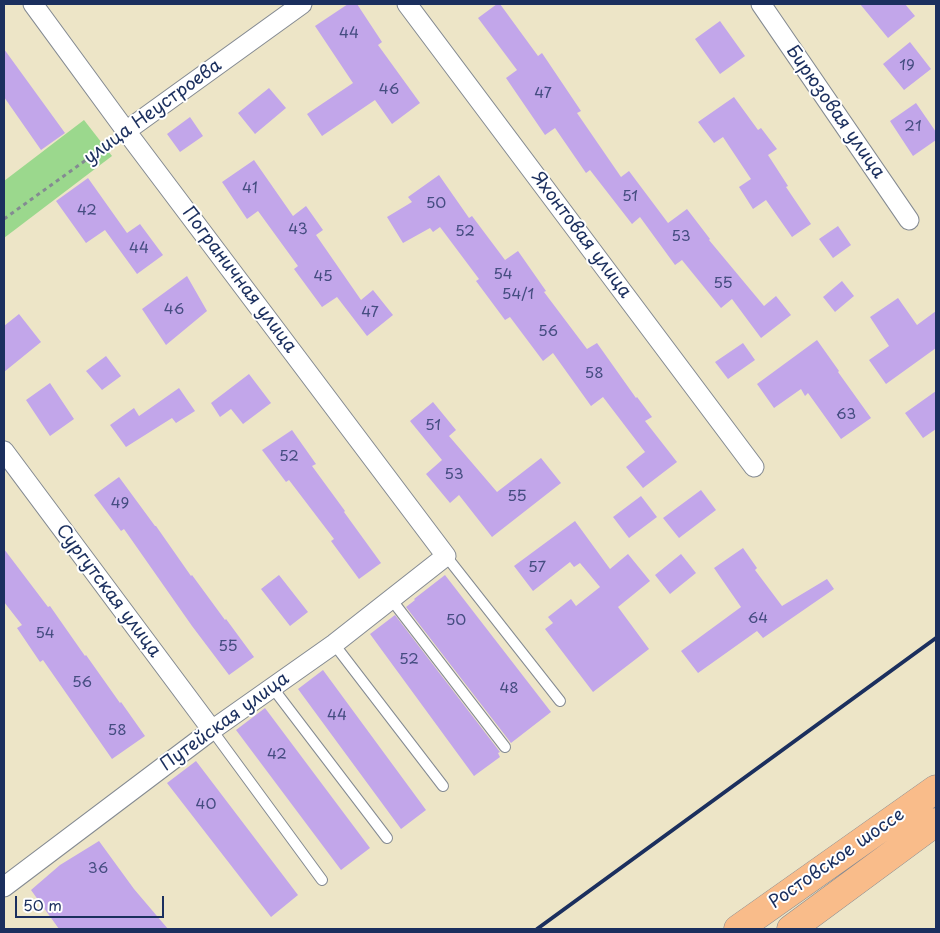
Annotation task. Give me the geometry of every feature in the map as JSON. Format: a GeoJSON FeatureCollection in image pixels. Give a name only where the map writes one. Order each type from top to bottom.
{"type":"FeatureCollection","features":[{"type":"Feature","properties":{"kind":"highway","name":"Ростовское шоссе"},"geometry":{"type":"LineString","coordinates":[[738,929],[936,789]]}},
{"type":"Feature","properties":{"kind":"highway","name":"Ростовское шоссе"},"geometry":{"type":"LineString","coordinates":[[791,929],[936,822]]}},
{"type":"Feature","properties":{"kind":"street","name":"Пограничная улица"},"geometry":{"type":"LineString","coordinates":[[33,4],[126,131],[446,556]]}},
{"type":"Feature","properties":{"kind":"street","name":"улица Неустроева"},"geometry":{"type":"LineString","coordinates":[[126,131],[302,4]]}},
{"type":"Feature","properties":{"kind":"street","name":"Яхонтовая улица"},"geometry":{"type":"LineString","coordinates":[[407,4],[754,467]]}},
{"type":"Feature","properties":{"kind":"street","name":"Бирюзовая улица"},"geometry":{"type":"LineString","coordinates":[[760,4],[909,220]]}},
{"type":"Feature","properties":{"kind":"street","name":"Сургутская улица"},"geometry":{"type":"LineString","coordinates":[[4,451],[212,730]]}},
{"type":"Feature","properties":{"kind":"street","name":"Путейская улица"},"geometry":{"type":"LineString","coordinates":[[4,886],[212,730],[334,644],[446,556]]}},
{"type":"Feature","properties":{"kind":"lane"},"geometry":{"type":"LineString","coordinates":[[446,556],[560,701]]}},
{"type":"Feature","properties":{"kind":"lane"},"geometry":{"type":"LineString","coordinates":[[391,599],[505,747]]}},
{"type":"Feature","properties":{"kind":"lane"},"geometry":{"type":"LineString","coordinates":[[334,644],[443,786]]}},
{"type":"Feature","properties":{"kind":"lane"},"geometry":{"type":"LineString","coordinates":[[272,687],[387,838]]}},
{"type":"Feature","properties":{"kind":"lane"},"geometry":{"type":"LineString","coordinates":[[212,730],[322,880]]}},
{"type":"Feature","properties":{"kind":"path","name":"улица Неустроева"},"geometry":{"type":"LineString","coordinates":[[4,219],[126,131]]}},
{"type":"Feature","properties":{"kind":"green space"},"geometry":{"type":"Polygon","coordinates":[[[84,120],[112,156],[4,238],[4,181],[84,120]]]}},
{"type":"Feature","properties":{"kind":"building"},"geometry":{"type":"Polygon","coordinates":[[[348,4],[357,4],[382,42],[378,45],[420,103],[392,124],[375,100],[322,136],[307,114],[353,83],[315,26],[348,4]]]}},
{"type":"Feature","properties":{"kind":"building"},"geometry":{"type":"Polygon","coordinates":[[[497,4],[500,4],[538,56],[542,53],[581,111],[577,113],[621,177],[629,171],[668,223],[687,209],[709,240],[764,306],[776,296],[791,315],[761,338],[732,299],[721,308],[682,260],[675,265],[640,217],[632,224],[590,170],[586,173],[555,128],[545,135],[506,78],[517,70],[478,18],[497,4]]]}},
{"type":"Feature","properties":{"kind":"building"},"geometry":{"type":"Polygon","coordinates":[[[860,4],[905,4],[915,16],[888,38],[860,4]]]}},
{"type":"Feature","properties":{"kind":"building"},"geometry":{"type":"Polygon","coordinates":[[[720,21],[745,56],[720,74],[695,39],[720,21]]]}},
{"type":"Feature","properties":{"kind":"building"},"geometry":{"type":"Polygon","coordinates":[[[910,42],[931,69],[904,90],[883,64],[910,42]]]}},
{"type":"Feature","properties":{"kind":"building"},"geometry":{"type":"Polygon","coordinates":[[[4,49],[65,133],[41,150],[4,97],[4,49]]]}},
{"type":"Feature","properties":{"kind":"building"},"geometry":{"type":"Polygon","coordinates":[[[269,88],[286,108],[255,134],[238,113],[269,88]]]}},
{"type":"Feature","properties":{"kind":"building"},"geometry":{"type":"Polygon","coordinates":[[[734,97],[758,130],[761,128],[777,149],[768,155],[788,186],[786,187],[811,224],[792,237],[766,200],[753,209],[739,187],[751,179],[723,137],[714,143],[698,122],[734,97]]]}},
{"type":"Feature","properties":{"kind":"building"},"geometry":{"type":"Polygon","coordinates":[[[916,103],[936,132],[936,140],[913,156],[890,121],[916,103]]]}},
{"type":"Feature","properties":{"kind":"building"},"geometry":{"type":"Polygon","coordinates":[[[190,117],[203,136],[180,152],[167,134],[190,117]]]}},
{"type":"Feature","properties":{"kind":"building"},"geometry":{"type":"Polygon","coordinates":[[[254,160],[293,216],[306,206],[323,230],[316,235],[361,300],[373,290],[393,315],[367,336],[337,297],[322,307],[294,269],[298,266],[258,211],[247,219],[222,182],[254,160]]]}},
{"type":"Feature","properties":{"kind":"building"},"geometry":{"type":"Polygon","coordinates":[[[439,175],[469,218],[472,216],[505,260],[518,251],[546,291],[544,292],[587,349],[597,343],[636,398],[652,417],[645,421],[677,462],[643,488],[626,467],[645,452],[603,397],[591,406],[553,353],[543,361],[510,317],[505,320],[476,281],[479,279],[440,227],[433,232],[430,228],[403,243],[387,217],[412,202],[408,197],[439,175]]]}},
{"type":"Feature","properties":{"kind":"building"},"geometry":{"type":"Polygon","coordinates":[[[88,178],[127,233],[140,224],[163,255],[137,274],[105,230],[86,243],[56,201],[88,178]]]}},
{"type":"Feature","properties":{"kind":"building"},"geometry":{"type":"Polygon","coordinates":[[[838,226],[851,245],[833,258],[819,239],[838,226]]]}},
{"type":"Feature","properties":{"kind":"building"},"geometry":{"type":"Polygon","coordinates":[[[187,276],[207,311],[166,345],[142,309],[187,276]]]}},
{"type":"Feature","properties":{"kind":"building"},"geometry":{"type":"Polygon","coordinates":[[[842,281],[854,296],[835,312],[823,297],[842,281]]]}},
{"type":"Feature","properties":{"kind":"building"},"geometry":{"type":"Polygon","coordinates":[[[898,298],[917,325],[936,311],[936,348],[886,384],[869,360],[889,346],[870,317],[898,298]]]}},
{"type":"Feature","properties":{"kind":"building"},"geometry":{"type":"Polygon","coordinates":[[[19,314],[41,342],[4,372],[4,326],[19,314]]]}},
{"type":"Feature","properties":{"kind":"building"},"geometry":{"type":"Polygon","coordinates":[[[817,340],[871,418],[841,439],[808,393],[805,396],[801,389],[774,408],[757,384],[817,340]]]}},
{"type":"Feature","properties":{"kind":"building"},"geometry":{"type":"Polygon","coordinates":[[[743,343],[755,360],[728,379],[715,362],[743,343]]]}},
{"type":"Feature","properties":{"kind":"building"},"geometry":{"type":"Polygon","coordinates":[[[106,356],[121,376],[102,390],[86,371],[106,356]]]}},
{"type":"Feature","properties":{"kind":"building"},"geometry":{"type":"Polygon","coordinates":[[[249,374],[271,403],[243,424],[231,409],[220,417],[211,403],[249,374]]]}},
{"type":"Feature","properties":{"kind":"building"},"geometry":{"type":"Polygon","coordinates":[[[50,383],[74,419],[50,436],[26,400],[50,383]]]}},
{"type":"Feature","properties":{"kind":"building"},"geometry":{"type":"Polygon","coordinates":[[[179,388],[195,411],[176,423],[172,418],[126,447],[110,425],[134,408],[139,416],[179,388]]]}},
{"type":"Feature","properties":{"kind":"building"},"geometry":{"type":"Polygon","coordinates":[[[936,391],[936,429],[923,438],[905,413],[936,391]]]}},
{"type":"Feature","properties":{"kind":"building"},"geometry":{"type":"Polygon","coordinates":[[[433,402],[456,430],[449,436],[497,492],[541,458],[561,483],[492,537],[459,495],[450,503],[426,474],[442,460],[410,421],[433,402]]]}},
{"type":"Feature","properties":{"kind":"building"},"geometry":{"type":"Polygon","coordinates":[[[292,430],[316,464],[312,466],[381,563],[359,579],[331,541],[334,539],[289,480],[286,482],[262,450],[292,430]]]}},
{"type":"Feature","properties":{"kind":"building"},"geometry":{"type":"Polygon","coordinates":[[[119,477],[191,576],[254,657],[229,675],[124,529],[121,531],[94,495],[119,477]]]}},
{"type":"Feature","properties":{"kind":"building"},"geometry":{"type":"Polygon","coordinates":[[[701,490],[716,510],[679,538],[663,518],[701,490]]]}},
{"type":"Feature","properties":{"kind":"building"},"geometry":{"type":"Polygon","coordinates":[[[641,496],[657,517],[629,538],[613,517],[641,496]]]}},
{"type":"Feature","properties":{"kind":"building"},"geometry":{"type":"Polygon","coordinates":[[[575,521],[610,569],[628,554],[650,581],[618,607],[649,649],[593,692],[545,629],[553,623],[548,617],[571,599],[576,606],[600,587],[580,563],[574,567],[570,562],[533,591],[514,566],[575,521]]]}},
{"type":"Feature","properties":{"kind":"building"},"geometry":{"type":"Polygon","coordinates":[[[743,548],[757,568],[755,570],[782,606],[827,579],[834,589],[763,638],[757,631],[698,673],[681,651],[741,607],[714,568],[743,548]]]}},
{"type":"Feature","properties":{"kind":"building"},"geometry":{"type":"Polygon","coordinates":[[[4,549],[48,607],[50,606],[145,736],[112,759],[43,660],[40,662],[17,628],[22,625],[4,602],[4,549]]]}},
{"type":"Feature","properties":{"kind":"building"},"geometry":{"type":"Polygon","coordinates":[[[681,554],[696,573],[670,594],[655,575],[681,554]]]}},
{"type":"Feature","properties":{"kind":"building"},"geometry":{"type":"Polygon","coordinates":[[[279,575],[308,612],[290,626],[261,589],[279,575]]]}},
{"type":"Feature","properties":{"kind":"building"},"geometry":{"type":"Polygon","coordinates":[[[445,575],[551,712],[511,743],[406,607],[445,575]]]}},
{"type":"Feature","properties":{"kind":"building"},"geometry":{"type":"Polygon","coordinates":[[[395,615],[500,752],[498,753],[500,757],[474,776],[370,634],[395,615]]]}},
{"type":"Feature","properties":{"kind":"building"},"geometry":{"type":"Polygon","coordinates":[[[323,670],[426,810],[401,829],[298,689],[323,670]]]}},
{"type":"Feature","properties":{"kind":"building"},"geometry":{"type":"Polygon","coordinates":[[[265,708],[370,848],[341,870],[236,730],[265,708]]]}},
{"type":"Feature","properties":{"kind":"building"},"geometry":{"type":"Polygon","coordinates":[[[196,761],[298,895],[271,917],[167,783],[196,761]]]}},
{"type":"Feature","properties":{"kind":"building"},"geometry":{"type":"Polygon","coordinates":[[[99,841],[134,889],[168,929],[59,929],[31,890],[60,865],[99,841]]]}},
{"type":"Feature","properties":{"kind":"railway"},"geometry":{"type":"LineString","coordinates":[[537,929],[936,638]]}}]}
